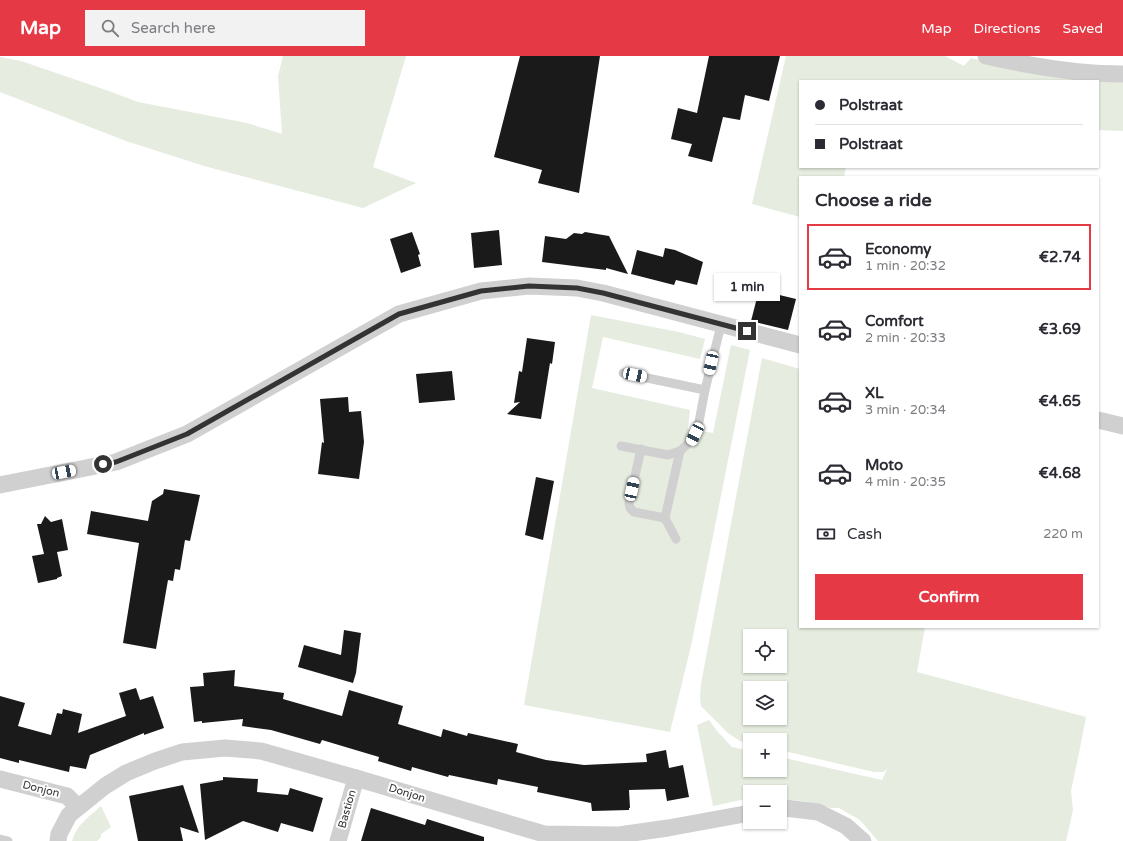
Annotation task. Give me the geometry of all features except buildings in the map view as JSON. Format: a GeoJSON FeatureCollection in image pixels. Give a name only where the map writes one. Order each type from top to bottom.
{"type":"FeatureCollection","features":[{"type":"Feature","properties":{"kind":"street"},"geometry":{"type":"LineString","coordinates":[[986,56],[1021,64],[1108,74],[1123,74]]}},
{"type":"Feature","properties":{"kind":"street"},"geometry":{"type":"LineString","coordinates":[[0,485],[116,462],[187,434],[399,314],[481,291],[529,286],[577,288],[603,293],[799,345]]}},
{"type":"Feature","properties":{"kind":"street"},"geometry":{"type":"LineString","coordinates":[[1099,420],[1123,426]]}},
{"type":"Feature","properties":{"kind":"street","name":"Donjon"},"geometry":{"type":"LineString","coordinates":[[58,841],[59,834],[69,815],[105,786],[126,773],[182,752],[225,748],[261,751],[356,778],[543,837],[619,835],[743,814]]}},
{"type":"Feature","properties":{"kind":"street","name":"Bastion"},"geometry":{"type":"LineString","coordinates":[[338,841],[356,778]]}},
{"type":"Feature","properties":{"kind":"street","name":"Donjon"},"geometry":{"type":"LineString","coordinates":[[0,779],[67,796],[78,807]]}},
{"type":"Feature","properties":{"kind":"street"},"geometry":{"type":"LineString","coordinates":[[787,808],[818,812],[846,826],[863,841]]}},
{"type":"Feature","properties":{"kind":"lane"},"geometry":{"type":"LineString","coordinates":[[621,446],[668,455],[680,451],[691,441],[698,427],[705,390],[721,324]]}},
{"type":"Feature","properties":{"kind":"lane"},"geometry":{"type":"LineString","coordinates":[[623,373],[705,390]]}},
{"type":"Feature","properties":{"kind":"lane"},"geometry":{"type":"LineString","coordinates":[[641,450],[629,503],[630,508],[634,512],[665,518]]}},
{"type":"Feature","properties":{"kind":"lane"},"geometry":{"type":"LineString","coordinates":[[676,539],[665,518],[680,451]]}},
{"type":"Feature","properties":{"kind":"lane"},"geometry":{"type":"LineString","coordinates":[[0,839],[8,841]]}},
{"type":"Feature","properties":{"kind":"shaded area"},"geometry":{"type":"Polygon","coordinates":[[[283,56],[406,56],[373,167],[416,183],[363,208],[204,166],[126,141],[0,92],[0,57],[21,61],[138,102],[247,123],[282,134],[278,76],[283,56]]]}},
{"type":"Feature","properties":{"kind":"shaded area"},"geometry":{"type":"Polygon","coordinates":[[[786,56],[945,56],[964,66],[971,58],[989,63],[1123,80],[1123,131],[1099,130],[1099,80],[799,80],[799,168],[846,168],[844,176],[799,176],[799,217],[752,204],[786,56]]]}},
{"type":"Feature","properties":{"kind":"shaded area"},"geometry":{"type":"Polygon","coordinates":[[[591,315],[679,332],[705,339],[700,359],[603,337],[592,388],[690,410],[688,429],[713,433],[731,345],[750,350],[691,646],[670,732],[524,705],[591,315]]]}},
{"type":"Feature","properties":{"kind":"shaded area"},"geometry":{"type":"Polygon","coordinates":[[[762,358],[799,369],[799,628],[925,628],[917,672],[1086,717],[1071,791],[1073,810],[1066,841],[878,841],[860,820],[839,808],[831,808],[803,801],[787,800],[787,785],[743,785],[743,800],[713,806],[697,725],[709,720],[732,747],[743,749],[743,777],[787,777],[787,759],[882,780],[887,769],[883,772],[874,772],[787,752],[787,733],[743,733],[743,742],[740,741],[728,733],[701,706],[701,684],[762,358]]]}},
{"type":"Feature","properties":{"kind":"shaded area"},"geometry":{"type":"Polygon","coordinates":[[[101,806],[111,827],[101,834],[101,837],[97,841],[72,841],[80,826],[101,806]]]}},
{"type":"Feature","properties":{"kind":"route"},"geometry":{"type":"LineString","coordinates":[[103,464],[116,462],[187,434],[399,314],[481,291],[529,286],[577,288],[603,293],[747,331]]}}]}
